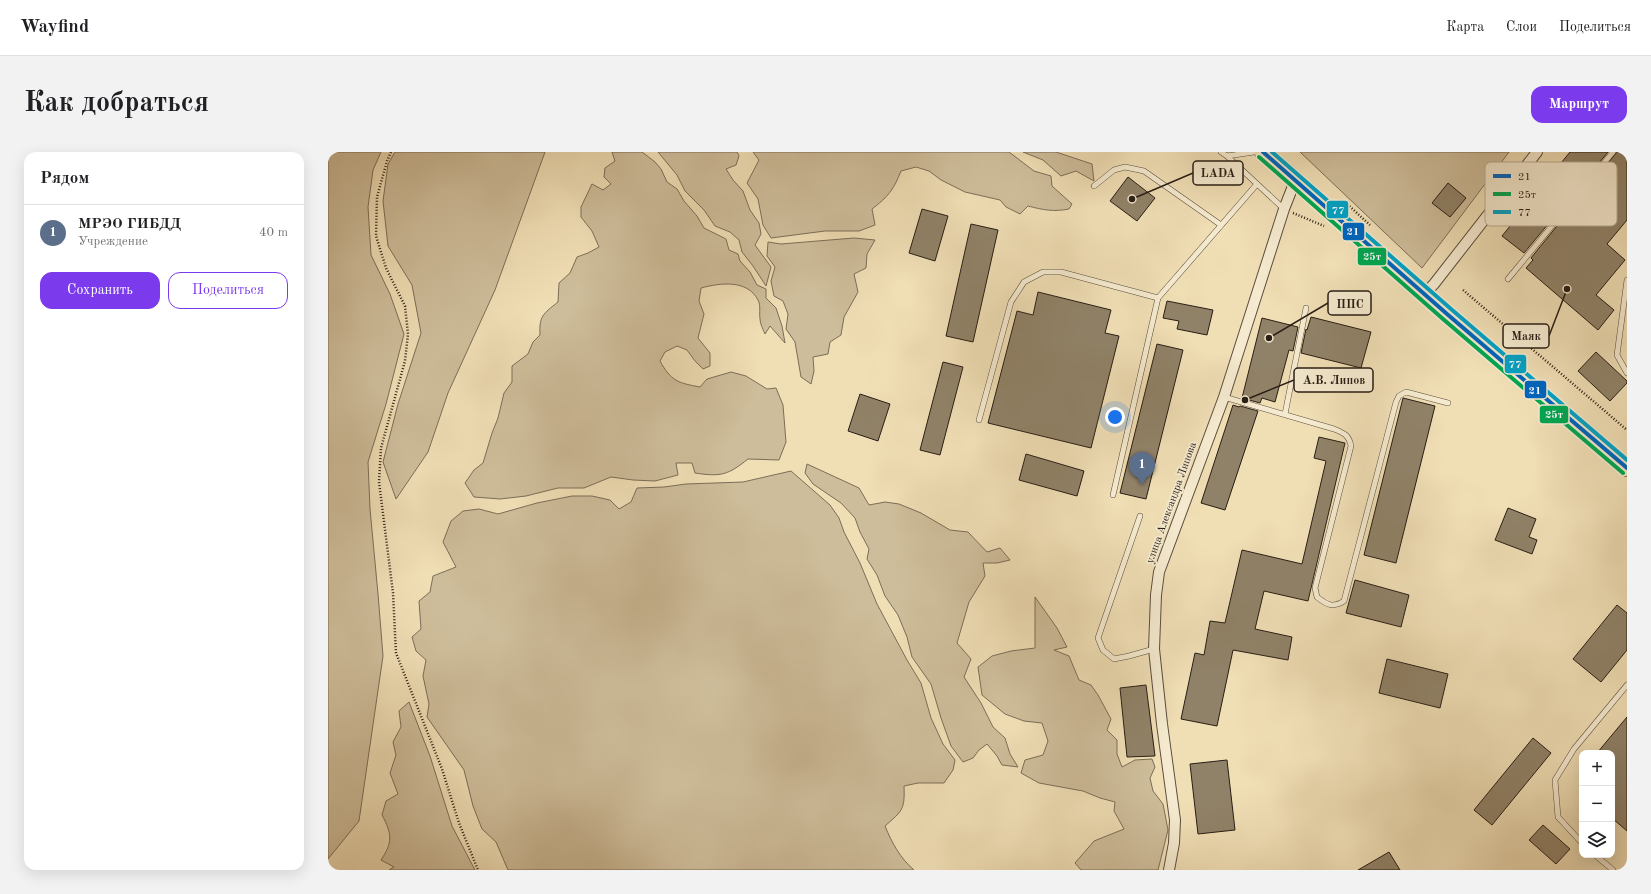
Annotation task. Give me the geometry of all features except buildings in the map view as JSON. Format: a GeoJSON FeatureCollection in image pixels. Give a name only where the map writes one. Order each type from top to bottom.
{"type":"FeatureCollection","features":[{"type":"Feature","properties":{"kind":"highway"},"geometry":{"type":"LineString","coordinates":[[1263,152],[1424,294],[1627,468]]}},
{"type":"Feature","properties":{"kind":"street"},"geometry":{"type":"LineString","coordinates":[[1529,162],[1537,152]]}},
{"type":"Feature","properties":{"kind":"street","name":"улица Александра Липова"},"geometry":{"type":"LineString","coordinates":[[1169,870],[1174,843],[1175,820],[1162,724],[1154,649],[1156,596],[1159,572],[1224,397],[1284,209],[1295,181]]}},
{"type":"Feature","properties":{"kind":"street"},"geometry":{"type":"LineString","coordinates":[[1424,294],[1434,284],[1485,219]]}},
{"type":"Feature","properties":{"kind":"lane"},"geometry":{"type":"LineString","coordinates":[[1221,152],[1284,209]]}},
{"type":"Feature","properties":{"kind":"lane"},"geometry":{"type":"LineString","coordinates":[[1227,156],[1254,152]]}},
{"type":"Feature","properties":{"kind":"lane"},"geometry":{"type":"LineString","coordinates":[[1606,162],[1614,152]]}},
{"type":"Feature","properties":{"kind":"lane"},"geometry":{"type":"LineString","coordinates":[[1094,186],[1114,170],[1125,168],[1144,172],[1221,225]]}},
{"type":"Feature","properties":{"kind":"lane"},"geometry":{"type":"LineString","coordinates":[[1113,495],[1158,298],[1256,184]]}},
{"type":"Feature","properties":{"kind":"lane"},"geometry":{"type":"LineString","coordinates":[[1508,279],[1552,226]]}},
{"type":"Feature","properties":{"kind":"lane"},"geometry":{"type":"LineString","coordinates":[[979,420],[1011,302],[1024,282],[1044,272],[1061,272],[1158,298]]}},
{"type":"Feature","properties":{"kind":"lane"},"geometry":{"type":"LineString","coordinates":[[1627,280],[1617,354],[1627,373]]}},
{"type":"Feature","properties":{"kind":"lane"},"geometry":{"type":"LineString","coordinates":[[1285,414],[1306,308]]}},
{"type":"Feature","properties":{"kind":"lane"},"geometry":{"type":"LineString","coordinates":[[1224,397],[1346,433],[1349,439],[1351,446],[1315,588],[1317,596],[1327,605],[1337,605],[1344,601],[1396,402],[1399,396],[1406,392],[1448,403]]}},
{"type":"Feature","properties":{"kind":"lane"},"geometry":{"type":"LineString","coordinates":[[1140,516],[1098,638],[1103,650],[1114,659],[1154,649]]}},
{"type":"Feature","properties":{"kind":"lane"},"geometry":{"type":"LineString","coordinates":[[1579,840],[1558,817],[1555,780],[1574,749],[1627,685]]}},
{"type":"Feature","properties":{"kind":"lane"},"geometry":{"type":"LineString","coordinates":[[1599,858],[1613,870]]}},
{"type":"Feature","properties":{"kind":"path"},"geometry":{"type":"LineString","coordinates":[[391,152],[377,197],[376,236],[386,268],[405,306],[408,334],[405,362],[382,448],[379,482],[393,593],[396,653],[442,769],[459,822],[478,870]]}},
{"type":"Feature","properties":{"kind":"path"},"geometry":{"type":"LineString","coordinates":[[1284,209],[1325,226]]}},
{"type":"Feature","properties":{"kind":"path"},"geometry":{"type":"LineString","coordinates":[[1463,290],[1627,430]]}},
{"type":"Feature","properties":{"kind":"shaded area"},"geometry":{"type":"Polygon","coordinates":[[[328,152],[381,152],[373,170],[368,207],[371,255],[390,294],[404,334],[386,404],[368,462],[370,509],[383,656],[359,821],[328,859],[328,152]]]}},
{"type":"Feature","properties":{"kind":"shaded area"},"geometry":{"type":"Polygon","coordinates":[[[395,152],[545,152],[495,290],[448,393],[428,452],[396,499],[383,462],[398,404],[421,333],[412,285],[388,246],[383,201],[388,164],[395,152]]]}},
{"type":"Feature","properties":{"kind":"shaded area"},"geometry":{"type":"Polygon","coordinates":[[[612,152],[642,152],[655,162],[661,169],[667,182],[677,189],[704,228],[726,239],[729,250],[738,254],[740,261],[750,272],[757,285],[766,289],[766,298],[776,308],[782,326],[785,343],[770,326],[765,334],[760,321],[759,302],[753,293],[740,286],[732,284],[716,285],[701,288],[699,301],[704,314],[698,338],[710,353],[710,366],[703,369],[687,350],[677,346],[665,352],[660,361],[672,377],[692,386],[700,387],[707,379],[731,372],[746,376],[767,389],[776,388],[783,405],[786,442],[779,460],[748,459],[729,472],[718,475],[695,473],[692,463],[676,463],[678,475],[655,481],[611,477],[584,488],[558,488],[526,496],[500,499],[474,497],[465,483],[474,470],[483,463],[498,418],[504,393],[512,382],[512,366],[528,354],[533,342],[540,335],[541,319],[545,313],[558,302],[559,283],[570,273],[577,257],[599,247],[592,231],[581,217],[581,207],[592,184],[603,190],[611,184],[604,177],[605,168],[615,161],[612,152]]]}},
{"type":"Feature","properties":{"kind":"shaded area"},"geometry":{"type":"Polygon","coordinates":[[[658,152],[737,152],[739,156],[736,165],[726,169],[743,191],[750,210],[759,223],[761,234],[755,245],[771,267],[766,286],[742,252],[739,240],[730,232],[715,226],[704,210],[685,191],[677,175],[658,152]]]}},
{"type":"Feature","properties":{"kind":"shaded area"},"geometry":{"type":"Polygon","coordinates":[[[753,152],[1009,152],[1034,171],[1051,176],[1052,186],[1072,204],[1069,209],[1058,210],[1028,206],[1020,214],[1006,207],[1000,200],[965,192],[941,180],[929,171],[916,167],[901,171],[890,192],[872,209],[875,225],[859,231],[825,231],[771,238],[763,225],[758,199],[747,183],[759,160],[753,152]]]}},
{"type":"Feature","properties":{"kind":"shaded area"},"geometry":{"type":"Polygon","coordinates":[[[1023,152],[1056,152],[1092,164],[1094,181],[1076,171],[1061,176],[1043,160],[1023,152]]]}},
{"type":"Feature","properties":{"kind":"shaded area"},"geometry":{"type":"Polygon","coordinates":[[[1300,152],[1509,152],[1502,162],[1485,162],[1485,184],[1422,268],[1300,152]]]}},
{"type":"Feature","properties":{"kind":"shaded area"},"geometry":{"type":"Polygon","coordinates":[[[854,238],[875,240],[867,254],[866,268],[854,274],[858,292],[844,317],[841,335],[830,342],[828,354],[813,357],[814,371],[811,384],[801,377],[795,342],[786,329],[788,314],[783,301],[774,296],[771,281],[775,267],[767,256],[768,242],[781,244],[854,238]]]}},
{"type":"Feature","properties":{"kind":"shaded area"},"geometry":{"type":"Polygon","coordinates":[[[807,464],[859,488],[869,505],[885,502],[899,504],[921,513],[950,530],[968,532],[987,552],[1000,548],[1010,560],[997,563],[983,563],[985,576],[969,602],[957,643],[971,659],[964,677],[981,703],[993,727],[1005,738],[1010,754],[1018,767],[1002,765],[987,744],[979,750],[973,758],[963,762],[951,746],[931,684],[912,657],[907,637],[898,615],[885,596],[877,575],[867,559],[869,549],[860,532],[855,518],[841,503],[813,484],[805,473],[807,464]]]}},
{"type":"Feature","properties":{"kind":"shaded area"},"geometry":{"type":"Polygon","coordinates":[[[791,471],[830,505],[839,518],[877,604],[921,683],[931,718],[943,744],[955,760],[953,770],[944,783],[918,783],[904,786],[903,805],[899,813],[885,826],[897,850],[914,870],[508,870],[496,842],[482,829],[473,806],[464,770],[427,717],[429,704],[423,676],[426,660],[416,651],[412,637],[421,629],[419,601],[430,592],[433,576],[456,567],[443,542],[451,521],[463,511],[479,509],[498,514],[537,503],[572,496],[592,496],[610,500],[619,509],[631,502],[637,488],[664,487],[686,484],[743,482],[791,471]]]}},
{"type":"Feature","properties":{"kind":"shaded area"},"geometry":{"type":"Polygon","coordinates":[[[1035,597],[1057,628],[1067,647],[1054,650],[1069,656],[1079,680],[1091,685],[1111,719],[1107,730],[1117,740],[1117,754],[1122,767],[1135,760],[1152,759],[1155,767],[1150,778],[1153,791],[1163,804],[1168,830],[1158,870],[1081,870],[1075,863],[1094,841],[1124,829],[1114,811],[1115,802],[1083,791],[1039,783],[1021,773],[1025,760],[1043,755],[1048,741],[1042,723],[1024,721],[1005,714],[982,695],[978,667],[992,656],[1011,651],[1035,648],[1035,597]]]}},
{"type":"Feature","properties":{"kind":"shaded area"},"geometry":{"type":"Polygon","coordinates":[[[409,702],[430,756],[452,826],[475,870],[389,870],[394,867],[381,860],[388,848],[390,838],[388,828],[382,815],[386,801],[398,794],[390,773],[396,755],[393,742],[401,727],[399,711],[409,702]]]}},
{"type":"Feature","properties":{"kind":"transit line","name":"21"},"geometry":{"type":"LineString","coordinates":[[1263,152],[1447,314],[1627,468]]}},
{"type":"Feature","properties":{"kind":"transit line","name":"77"},"geometry":{"type":"LineString","coordinates":[[1272,152],[1451,309],[1627,460]]}},
{"type":"Feature","properties":{"kind":"transit line","name":"25т"},"geometry":{"type":"LineString","coordinates":[[1259,157],[1443,319],[1623,473]]}},
{"type":"Feature","properties":{"kind":"place","name":"LADA"},"geometry":{"type":"Point","coordinates":[1132,199]}},
{"type":"Feature","properties":{"kind":"place","name":"Маяк"},"geometry":{"type":"Point","coordinates":[1567,289]}},
{"type":"Feature","properties":{"kind":"place","name":"ППС"},"geometry":{"type":"Point","coordinates":[1269,338]}},
{"type":"Feature","properties":{"kind":"place","name":"А.В. Липов"},"geometry":{"type":"Point","coordinates":[1245,400]}},
{"type":"Feature","properties":{"kind":"place","name":"МРЭО ГИБДД"},"geometry":{"type":"Point","coordinates":[1142,485]}}]}
